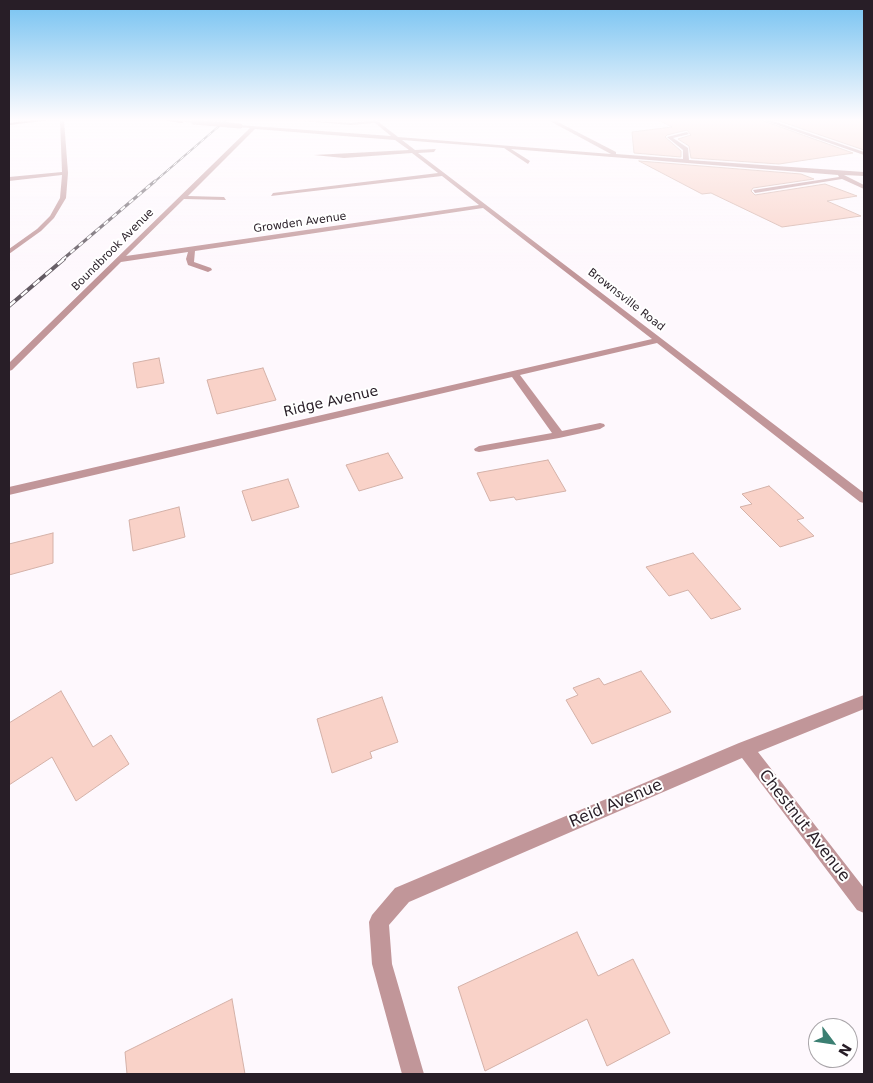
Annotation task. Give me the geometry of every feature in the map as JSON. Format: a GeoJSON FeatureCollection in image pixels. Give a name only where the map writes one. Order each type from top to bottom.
{"type":"FeatureCollection","features":[{"type":"Feature","properties":{"kind":"street","name":"Boundbrook Avenue"},"geometry":{"type":"LineString","coordinates":[[9,368],[209,171]]}},
{"type":"Feature","properties":{"kind":"street","name":"Brownsville Road"},"geometry":{"type":"LineString","coordinates":[[439,171],[864,499]]}},
{"type":"Feature","properties":{"kind":"street"},"geometry":{"type":"LineString","coordinates":[[792,171],[841,175],[864,174]]}},
{"type":"Feature","properties":{"kind":"street"},"geometry":{"type":"LineString","coordinates":[[9,179],[65,173],[63,198],[52,217],[9,252]]}},
{"type":"Feature","properties":{"kind":"street"},"geometry":{"type":"LineString","coordinates":[[273,195],[349,188],[443,174]]}},
{"type":"Feature","properties":{"kind":"street"},"geometry":{"type":"LineString","coordinates":[[755,191],[841,175],[864,186]]}},
{"type":"Feature","properties":{"kind":"street"},"geometry":{"type":"LineString","coordinates":[[181,198],[224,199]]}},
{"type":"Feature","properties":{"kind":"street","name":"Growden Avenue"},"geometry":{"type":"LineString","coordinates":[[117,260],[486,206]]}},
{"type":"Feature","properties":{"kind":"street"},"geometry":{"type":"LineString","coordinates":[[192,248],[191,263],[208,270]]}},
{"type":"Feature","properties":{"kind":"street","name":"Ridge Avenue"},"geometry":{"type":"LineString","coordinates":[[9,491],[660,340]]}},
{"type":"Feature","properties":{"kind":"street"},"geometry":{"type":"LineString","coordinates":[[514,374],[559,435]]}},
{"type":"Feature","properties":{"kind":"street"},"geometry":{"type":"LineString","coordinates":[[479,448],[559,435],[600,426]]}},
{"type":"Feature","properties":{"kind":"street","name":"Reid Avenue"},"geometry":{"type":"LineString","coordinates":[[413,1074],[382,964],[379,922],[402,895],[744,749],[864,702]]}},
{"type":"Feature","properties":{"kind":"street","name":"Chestnut Avenue"},"geometry":{"type":"LineString","coordinates":[[744,749],[864,903]]}},
{"type":"Feature","properties":{"kind":"building"},"geometry":{"type":"Polygon","coordinates":[[[657,171],[758,171],[801,174],[814,179],[753,188],[751,191],[755,195],[825,184],[857,196],[827,201],[861,216],[782,227],[711,193],[702,194],[657,171]]]}},
{"type":"Feature","properties":{"kind":"building"},"geometry":{"type":"Polygon","coordinates":[[[159,358],[164,383],[137,388],[133,363],[159,358]]]}},
{"type":"Feature","properties":{"kind":"building"},"geometry":{"type":"Polygon","coordinates":[[[263,368],[276,400],[217,414],[207,380],[263,368]]]}},
{"type":"Feature","properties":{"kind":"building"},"geometry":{"type":"Polygon","coordinates":[[[388,453],[403,478],[359,491],[346,465],[388,453]]]}},
{"type":"Feature","properties":{"kind":"building"},"geometry":{"type":"Polygon","coordinates":[[[548,460],[566,491],[516,500],[514,497],[490,501],[477,473],[548,460]]]}},
{"type":"Feature","properties":{"kind":"building"},"geometry":{"type":"Polygon","coordinates":[[[288,479],[299,507],[252,521],[242,491],[288,479]]]}},
{"type":"Feature","properties":{"kind":"building"},"geometry":{"type":"Polygon","coordinates":[[[769,486],[804,518],[797,520],[814,536],[780,547],[740,507],[752,504],[742,494],[769,486]]]}},
{"type":"Feature","properties":{"kind":"building"},"geometry":{"type":"Polygon","coordinates":[[[179,507],[185,537],[133,551],[129,520],[179,507]]]}},
{"type":"Feature","properties":{"kind":"building"},"geometry":{"type":"Polygon","coordinates":[[[53,533],[53,563],[9,575],[9,544],[53,533]]]}},
{"type":"Feature","properties":{"kind":"building"},"geometry":{"type":"Polygon","coordinates":[[[693,553],[741,609],[711,619],[688,590],[669,596],[646,567],[693,553]]]}},
{"type":"Feature","properties":{"kind":"building"},"geometry":{"type":"Polygon","coordinates":[[[641,671],[671,712],[592,744],[566,700],[578,695],[573,688],[599,678],[604,685],[641,671]]]}},
{"type":"Feature","properties":{"kind":"building"},"geometry":{"type":"Polygon","coordinates":[[[61,691],[93,747],[111,735],[129,764],[76,801],[52,757],[9,785],[9,723],[61,691]]]}},
{"type":"Feature","properties":{"kind":"building"},"geometry":{"type":"Polygon","coordinates":[[[382,697],[398,742],[370,752],[372,758],[332,773],[317,719],[382,697]]]}},
{"type":"Feature","properties":{"kind":"building"},"geometry":{"type":"Polygon","coordinates":[[[577,932],[598,976],[633,959],[670,1033],[607,1066],[587,1019],[485,1071],[458,987],[577,932]]]}},
{"type":"Feature","properties":{"kind":"building"},"geometry":{"type":"Polygon","coordinates":[[[232,999],[245,1074],[127,1074],[125,1052],[232,999]]]}},
{"type":"Feature","properties":{"kind":"railway"},"geometry":{"type":"LineString","coordinates":[[153,183],[167,171]]}},
{"type":"Feature","properties":{"kind":"railway"},"geometry":{"type":"LineString","coordinates":[[62,260],[155,181]]}},
{"type":"Feature","properties":{"kind":"railway"},"geometry":{"type":"LineString","coordinates":[[9,306],[64,259]]}}]}
